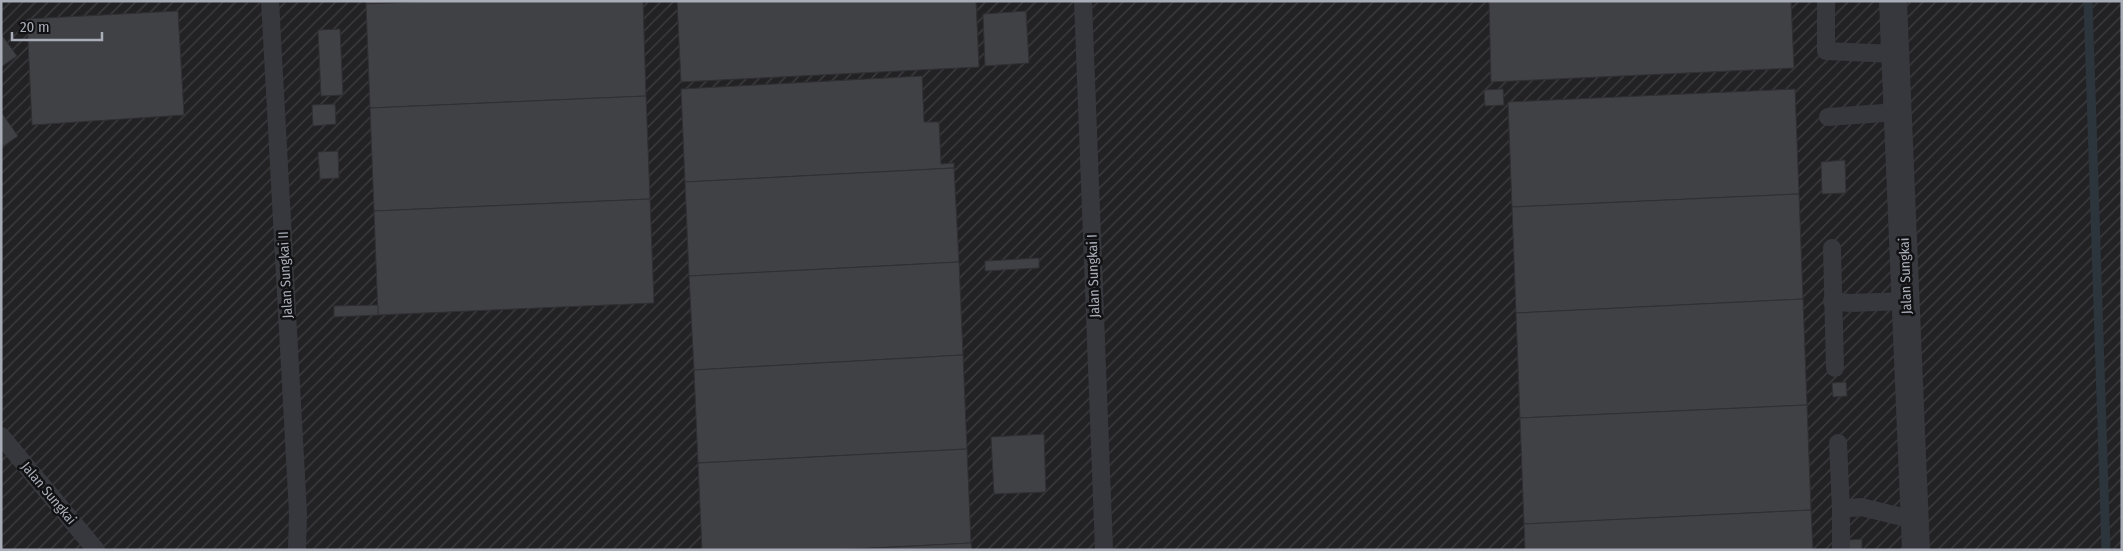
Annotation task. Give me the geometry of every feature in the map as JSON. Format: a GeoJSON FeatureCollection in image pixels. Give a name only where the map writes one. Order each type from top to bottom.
{"type":"FeatureCollection","features":[{"type":"Feature","properties":{"kind":"street","name":"Jalan Sungkai"},"geometry":{"type":"LineString","coordinates":[[1893,1],[1916,550]]}},
{"type":"Feature","properties":{"kind":"lane","name":"Jalan Sungkai II"},"geometry":{"type":"LineString","coordinates":[[270,1],[298,513],[297,550]]}},
{"type":"Feature","properties":{"kind":"lane","name":"Jalan Sungkai I"},"geometry":{"type":"LineString","coordinates":[[1083,1],[1104,550]]}},
{"type":"Feature","properties":{"kind":"lane"},"geometry":{"type":"LineString","coordinates":[[1826,2],[1826,51],[1895,54]]}},
{"type":"Feature","properties":{"kind":"lane"},"geometry":{"type":"LineString","coordinates":[[1828,117],[1898,112]]}},
{"type":"Feature","properties":{"kind":"lane"},"geometry":{"type":"LineString","coordinates":[[1832,248],[1835,368]]}},
{"type":"Feature","properties":{"kind":"lane"},"geometry":{"type":"LineString","coordinates":[[1832,301],[1850,303],[1906,301]]}},
{"type":"Feature","properties":{"kind":"lane","name":"Jalan Sungkai"},"geometry":{"type":"LineString","coordinates":[[1,436],[96,550]]}},
{"type":"Feature","properties":{"kind":"lane"},"geometry":{"type":"LineString","coordinates":[[1838,443],[1841,550]]}},
{"type":"Feature","properties":{"kind":"lane"},"geometry":{"type":"LineString","coordinates":[[1841,509],[1861,506],[1915,520]]}},
{"type":"Feature","properties":{"kind":"shaded area"},"geometry":{"type":"Polygon","coordinates":[[[1,1],[2122,1],[2122,550],[1,550],[1,1]]]}},
{"type":"Feature","properties":{"kind":"building"},"geometry":{"type":"Polygon","coordinates":[[[366,1],[437,1],[366,4],[366,1]]]}},
{"type":"Feature","properties":{"kind":"building"},"geometry":{"type":"Polygon","coordinates":[[[437,1],[643,1],[646,96],[370,108],[366,4],[437,1]]]}},
{"type":"Feature","properties":{"kind":"building"},"geometry":{"type":"Polygon","coordinates":[[[677,1],[976,1],[979,67],[681,82],[677,1]]]}},
{"type":"Feature","properties":{"kind":"building"},"geometry":{"type":"Polygon","coordinates":[[[1489,1],[1791,1],[1794,68],[1491,82],[1489,1]]]}},
{"type":"Feature","properties":{"kind":"building"},"geometry":{"type":"Polygon","coordinates":[[[178,11],[184,115],[32,125],[27,19],[178,11]]]}},
{"type":"Feature","properties":{"kind":"building"},"geometry":{"type":"Polygon","coordinates":[[[1026,11],[1029,63],[985,66],[983,14],[1026,11]]]}},
{"type":"Feature","properties":{"kind":"building"},"geometry":{"type":"Polygon","coordinates":[[[340,29],[343,95],[321,96],[318,30],[340,29]]]}},
{"type":"Feature","properties":{"kind":"building"},"geometry":{"type":"Polygon","coordinates":[[[1,34],[17,56],[1,67],[1,34]]]}},
{"type":"Feature","properties":{"kind":"building"},"geometry":{"type":"Polygon","coordinates":[[[922,76],[924,122],[939,122],[941,164],[954,163],[954,168],[685,182],[681,89],[922,76]]]}},
{"type":"Feature","properties":{"kind":"building"},"geometry":{"type":"Polygon","coordinates":[[[1503,89],[1504,105],[1485,106],[1484,90],[1503,89]]]}},
{"type":"Feature","properties":{"kind":"building"},"geometry":{"type":"Polygon","coordinates":[[[1795,89],[1799,194],[1512,207],[1508,102],[1795,89]]]}},
{"type":"Feature","properties":{"kind":"building"},"geometry":{"type":"Polygon","coordinates":[[[646,96],[650,199],[374,211],[370,108],[646,96]]]}},
{"type":"Feature","properties":{"kind":"building"},"geometry":{"type":"Polygon","coordinates":[[[335,104],[336,124],[313,126],[312,105],[335,104]]]}},
{"type":"Feature","properties":{"kind":"building"},"geometry":{"type":"Polygon","coordinates":[[[1,112],[18,136],[1,148],[1,112]]]}},
{"type":"Feature","properties":{"kind":"building"},"geometry":{"type":"Polygon","coordinates":[[[338,151],[339,178],[320,179],[318,152],[338,151]]]}},
{"type":"Feature","properties":{"kind":"building"},"geometry":{"type":"Polygon","coordinates":[[[1845,160],[1846,193],[1822,194],[1821,162],[1845,160]]]}},
{"type":"Feature","properties":{"kind":"building"},"geometry":{"type":"Polygon","coordinates":[[[954,168],[959,262],[689,276],[685,182],[954,168]]]}},
{"type":"Feature","properties":{"kind":"building"},"geometry":{"type":"Polygon","coordinates":[[[1799,194],[1803,299],[1516,313],[1512,207],[1799,194]]]}},
{"type":"Feature","properties":{"kind":"building"},"geometry":{"type":"Polygon","coordinates":[[[650,199],[654,303],[378,315],[374,211],[650,199]]]}},
{"type":"Feature","properties":{"kind":"building"},"geometry":{"type":"Polygon","coordinates":[[[1039,258],[1039,268],[985,271],[985,261],[1039,258]]]}},
{"type":"Feature","properties":{"kind":"building"},"geometry":{"type":"Polygon","coordinates":[[[959,262],[963,355],[694,370],[689,276],[959,262]]]}},
{"type":"Feature","properties":{"kind":"building"},"geometry":{"type":"Polygon","coordinates":[[[1803,299],[1807,405],[1520,418],[1516,313],[1803,299]]]}},
{"type":"Feature","properties":{"kind":"building"},"geometry":{"type":"Polygon","coordinates":[[[378,305],[378,315],[334,317],[334,306],[378,305]]]}},
{"type":"Feature","properties":{"kind":"building"},"geometry":{"type":"Polygon","coordinates":[[[963,355],[967,449],[698,463],[694,370],[963,355]]]}},
{"type":"Feature","properties":{"kind":"building"},"geometry":{"type":"Polygon","coordinates":[[[1846,382],[1847,396],[1833,397],[1832,383],[1846,382]]]}},
{"type":"Feature","properties":{"kind":"building"},"geometry":{"type":"Polygon","coordinates":[[[1807,405],[1811,510],[1524,524],[1520,418],[1807,405]]]}},
{"type":"Feature","properties":{"kind":"building"},"geometry":{"type":"Polygon","coordinates":[[[1044,434],[1046,492],[994,494],[991,437],[1044,434]]]}},
{"type":"Feature","properties":{"kind":"building"},"geometry":{"type":"Polygon","coordinates":[[[967,449],[971,543],[836,550],[702,550],[698,463],[967,449]]]}},
{"type":"Feature","properties":{"kind":"building"},"geometry":{"type":"Polygon","coordinates":[[[1811,510],[1813,550],[1525,550],[1524,524],[1811,510]]]}},
{"type":"Feature","properties":{"kind":"building"},"geometry":{"type":"Polygon","coordinates":[[[1862,539],[1862,550],[1849,550],[1849,540],[1862,539]]]}},
{"type":"Feature","properties":{"kind":"building"},"geometry":{"type":"Polygon","coordinates":[[[971,543],[972,550],[836,550],[971,543]]]}},
{"type":"Feature","properties":{"kind":"waterway"},"geometry":{"type":"LineString","coordinates":[[2088,1],[2106,550]]}}]}
